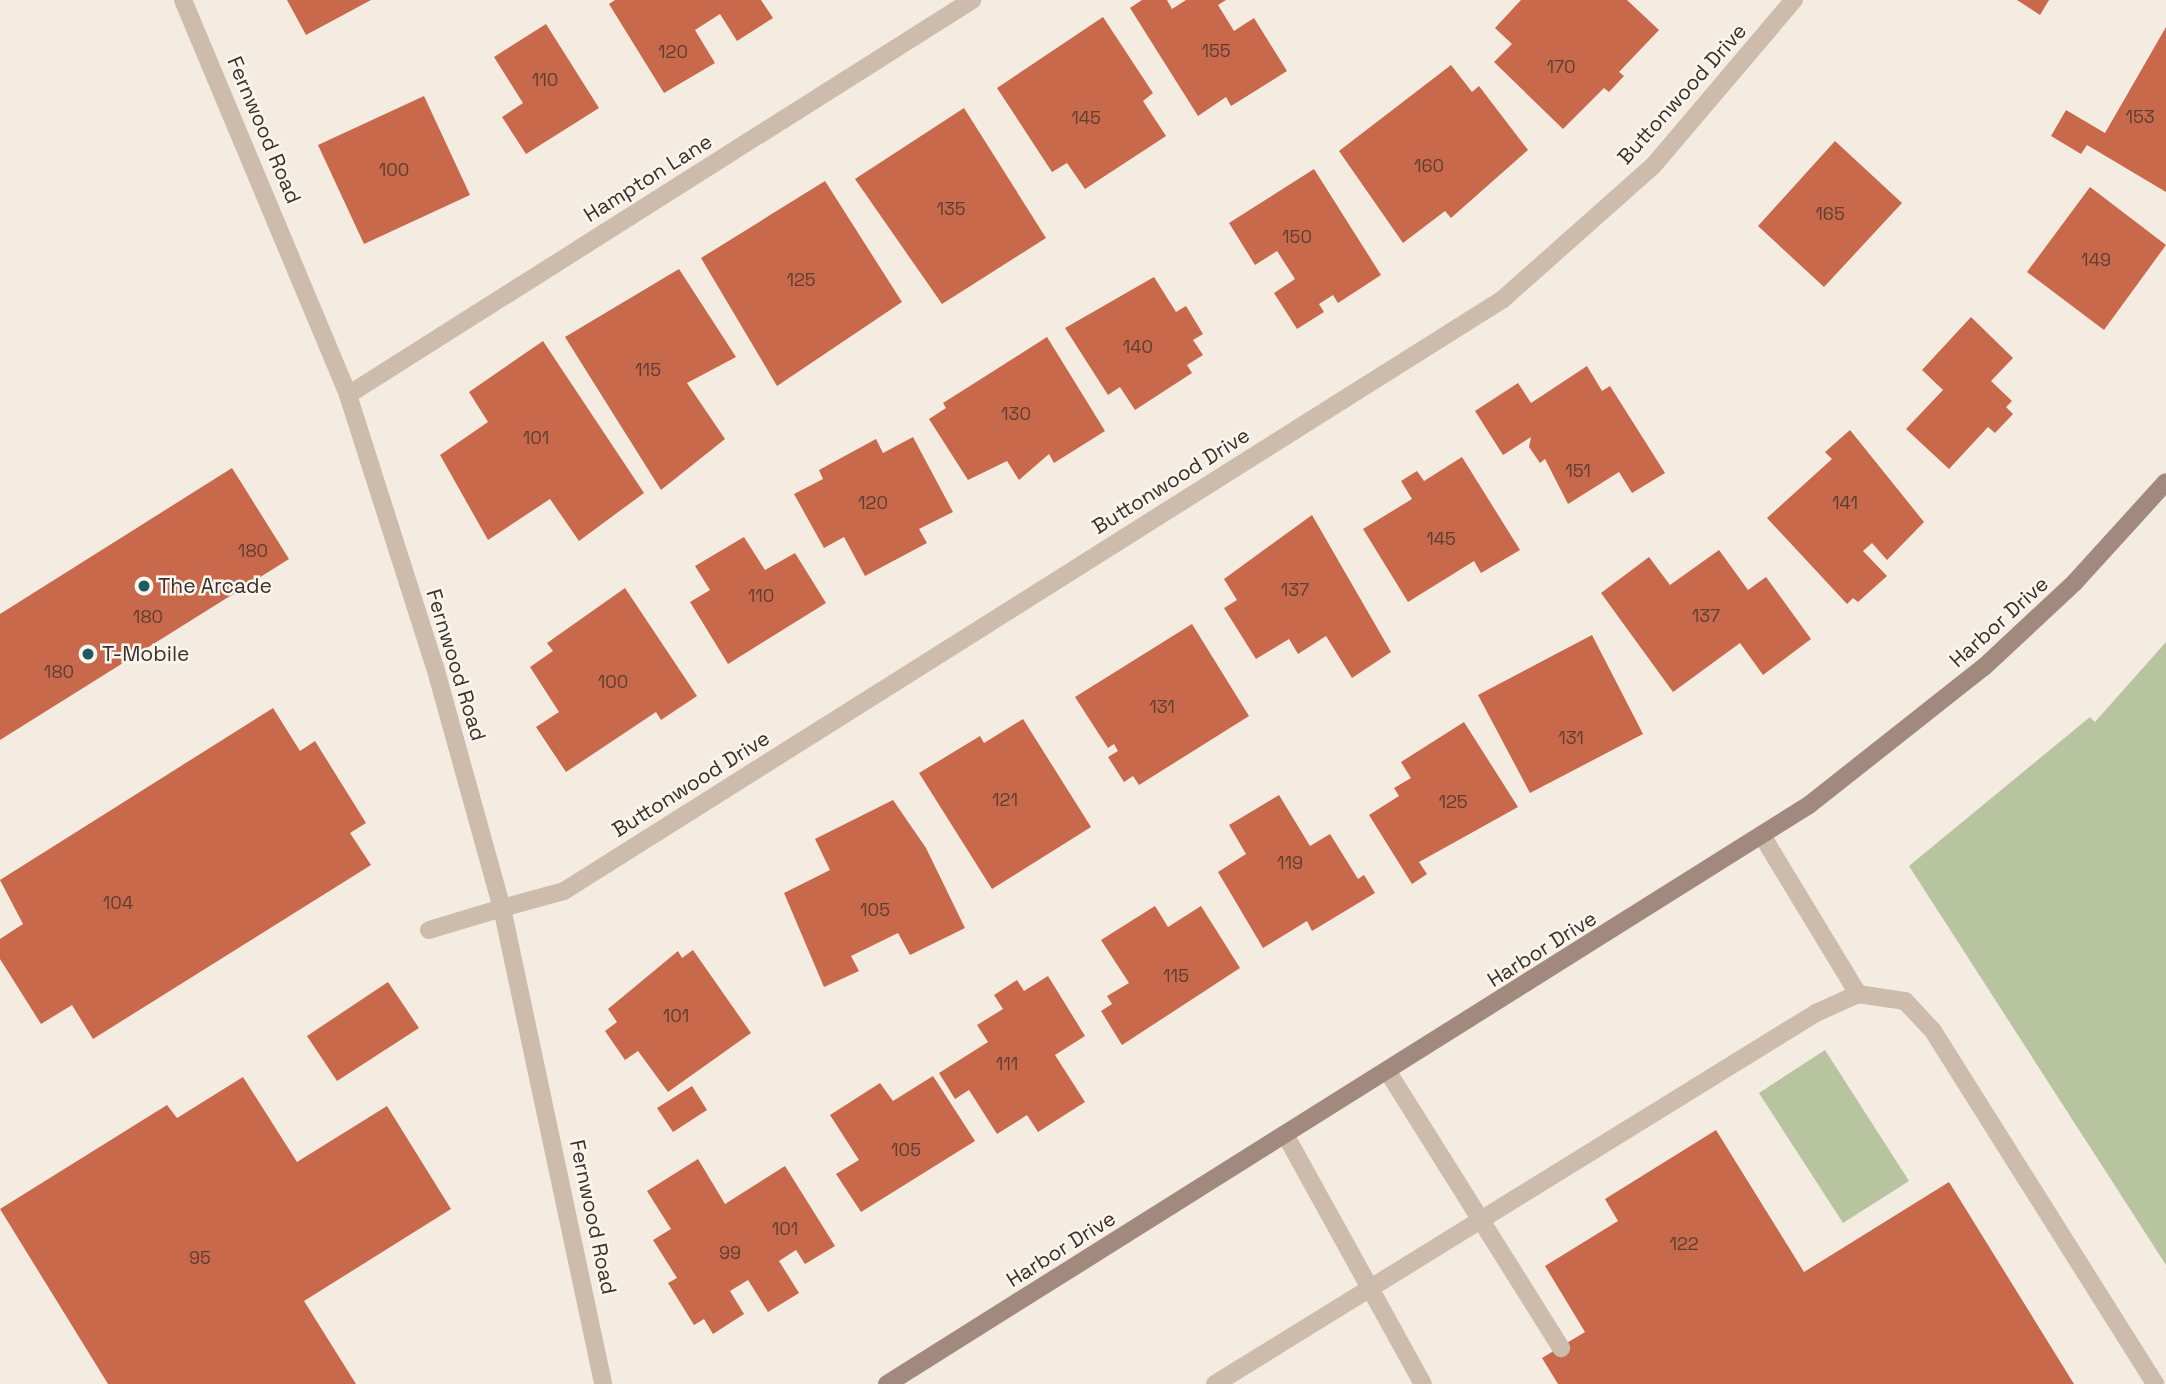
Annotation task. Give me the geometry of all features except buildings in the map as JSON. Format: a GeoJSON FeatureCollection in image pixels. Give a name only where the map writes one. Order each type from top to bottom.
{"type":"FeatureCollection","features":[{"type":"Feature","properties":{"kind":"street","name":"Fernwood Road"},"geometry":{"type":"LineString","coordinates":[[183,0],[348,395],[435,667],[502,908],[603,1376],[616,1384]]}},
{"type":"Feature","properties":{"kind":"street","name":"Hampton Lane"},"geometry":{"type":"LineString","coordinates":[[348,395],[972,0]]}},
{"type":"Feature","properties":{"kind":"street","name":"Buttonwood Drive"},"geometry":{"type":"LineString","coordinates":[[429,930],[564,891],[1503,299],[1653,166],[1794,0]]}},
{"type":"Feature","properties":{"kind":"street","name":"Harbor Drive"},"geometry":{"type":"LineString","coordinates":[[887,1384],[1763,837],[1897,741],[1984,667],[2075,583],[2166,482]]}},
{"type":"Feature","properties":{"kind":"street"},"geometry":{"type":"LineString","coordinates":[[1763,837],[1858,994]]}},
{"type":"Feature","properties":{"kind":"street"},"geometry":{"type":"LineString","coordinates":[[1214,1384],[1484,1223],[1816,1013],[1858,994],[1905,1001],[1933,1031],[2155,1384]]}},
{"type":"Feature","properties":{"kind":"street"},"geometry":{"type":"LineString","coordinates":[[1388,1072],[1562,1348]]}},
{"type":"Feature","properties":{"kind":"street"},"geometry":{"type":"LineString","coordinates":[[1286,1136],[1423,1384]]}},
{"type":"Feature","properties":{"kind":"green space"},"geometry":{"type":"Polygon","coordinates":[[[2166,642],[2166,1265],[1909,866],[2090,717],[2095,722],[2166,642]]]}},
{"type":"Feature","properties":{"kind":"green space"},"geometry":{"type":"Polygon","coordinates":[[[1825,1050],[1909,1181],[1843,1223],[1759,1093],[1825,1050]]]}},
{"type":"Feature","properties":{"kind":"place","name":"The Arcade"},"geometry":{"type":"Point","coordinates":[144,586]}},
{"type":"Feature","properties":{"kind":"place","name":"T-Mobile"},"geometry":{"type":"Point","coordinates":[88,654]}}]}
